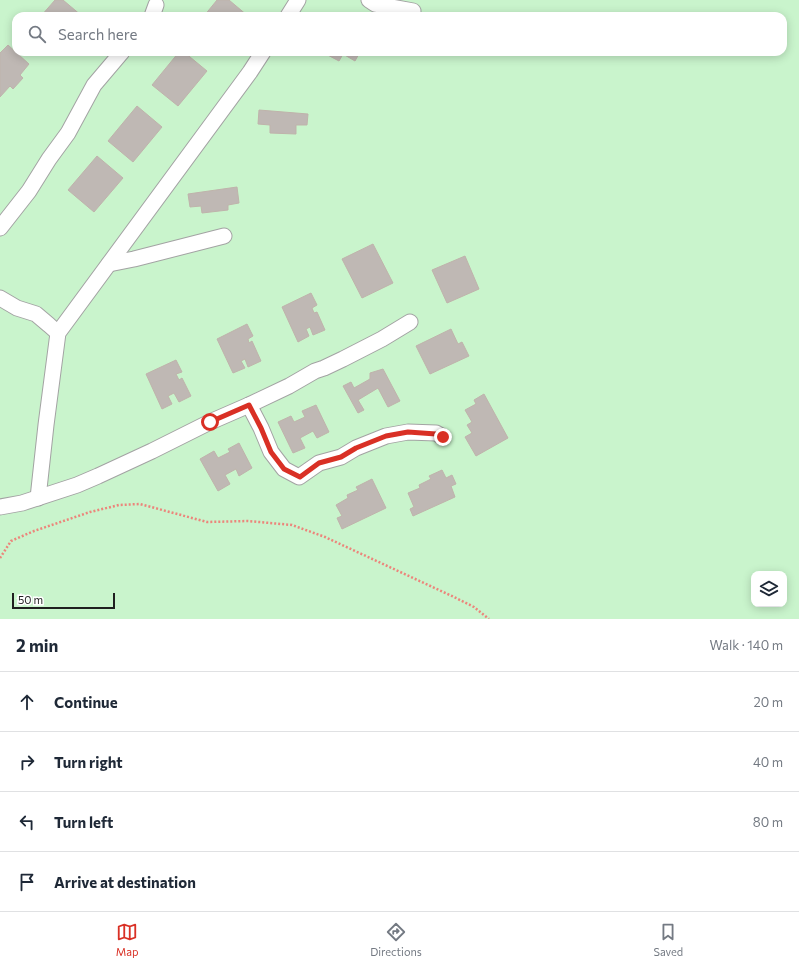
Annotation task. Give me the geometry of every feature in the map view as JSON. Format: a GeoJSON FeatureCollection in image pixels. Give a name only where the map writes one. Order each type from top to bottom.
{"type":"FeatureCollection","features":[{"type":"Feature","properties":{"kind":"street"},"geometry":{"type":"LineString","coordinates":[[290,12],[298,0]]}},
{"type":"Feature","properties":{"kind":"street"},"geometry":{"type":"LineString","coordinates":[[369,0],[375,4],[413,11]]}},
{"type":"Feature","properties":{"kind":"street"},"geometry":{"type":"LineString","coordinates":[[0,228],[29,191],[68,132],[94,85],[119,56]]}},
{"type":"Feature","properties":{"kind":"street"},"geometry":{"type":"LineString","coordinates":[[38,498],[58,334],[260,56]]}},
{"type":"Feature","properties":{"kind":"street"},"geometry":{"type":"LineString","coordinates":[[108,264],[134,259],[224,236]]}},
{"type":"Feature","properties":{"kind":"street"},"geometry":{"type":"LineString","coordinates":[[0,298],[17,308],[36,314],[58,334]]}},
{"type":"Feature","properties":{"kind":"street"},"geometry":{"type":"LineString","coordinates":[[0,507],[38,498],[98,476],[289,386],[315,371],[359,351],[410,322]]}},
{"type":"Feature","properties":{"kind":"street"},"geometry":{"type":"LineString","coordinates":[[249,405],[271,452],[284,469],[300,477],[319,463],[341,457],[356,448],[386,436],[408,432],[436,434],[443,437]]}},
{"type":"Feature","properties":{"kind":"path"},"geometry":{"type":"LineString","coordinates":[[0,558],[11,541],[34,531],[90,512],[119,505],[140,504],[207,522],[248,521],[292,525],[325,537],[454,597],[474,607],[489,619]]}},
{"type":"Feature","properties":{"kind":"green space"},"geometry":{"type":"Polygon","coordinates":[[[0,0],[799,0],[799,619],[0,619],[0,0]]]}},
{"type":"Feature","properties":{"kind":"building"},"geometry":{"type":"Polygon","coordinates":[[[55,0],[63,0],[77,12],[44,12],[55,0]]]}},
{"type":"Feature","properties":{"kind":"building"},"geometry":{"type":"Polygon","coordinates":[[[217,0],[229,0],[243,12],[207,12],[217,0]]]}},
{"type":"Feature","properties":{"kind":"building"},"geometry":{"type":"Polygon","coordinates":[[[8,45],[12,49],[12,56],[20,56],[29,64],[20,75],[23,78],[13,89],[10,86],[0,97],[0,53],[8,45]]]}},
{"type":"Feature","properties":{"kind":"building"},"geometry":{"type":"Polygon","coordinates":[[[176,56],[189,56],[207,71],[178,106],[152,85],[176,56]]]}},
{"type":"Feature","properties":{"kind":"building"},"geometry":{"type":"Polygon","coordinates":[[[330,56],[342,56],[339,61],[330,56]]]}},
{"type":"Feature","properties":{"kind":"building"},"geometry":{"type":"Polygon","coordinates":[[[346,56],[358,56],[355,61],[346,56]]]}},
{"type":"Feature","properties":{"kind":"building"},"geometry":{"type":"Polygon","coordinates":[[[137,106],[162,127],[133,162],[108,141],[137,106]]]}},
{"type":"Feature","properties":{"kind":"building"},"geometry":{"type":"Polygon","coordinates":[[[259,110],[308,114],[307,125],[296,125],[296,134],[270,133],[270,125],[258,124],[259,110]]]}},
{"type":"Feature","properties":{"kind":"building"},"geometry":{"type":"Polygon","coordinates":[[[97,156],[123,178],[94,212],[68,190],[97,156]]]}},
{"type":"Feature","properties":{"kind":"building"},"geometry":{"type":"Polygon","coordinates":[[[237,187],[239,203],[228,205],[228,210],[202,213],[201,206],[190,207],[188,194],[237,187]]]}},
{"type":"Feature","properties":{"kind":"building"},"geometry":{"type":"Polygon","coordinates":[[[373,244],[393,283],[362,298],[342,259],[373,244]]]}},
{"type":"Feature","properties":{"kind":"building"},"geometry":{"type":"Polygon","coordinates":[[[465,256],[479,289],[447,303],[432,270],[465,256]]]}},
{"type":"Feature","properties":{"kind":"building"},"geometry":{"type":"Polygon","coordinates":[[[311,293],[317,305],[312,308],[314,313],[317,312],[325,330],[313,335],[310,327],[306,329],[309,336],[298,342],[282,307],[311,293]]]}},
{"type":"Feature","properties":{"kind":"building"},"geometry":{"type":"Polygon","coordinates":[[[247,324],[253,336],[248,339],[249,343],[252,341],[261,361],[248,367],[245,359],[241,361],[245,368],[233,373],[217,339],[247,324]]]}},
{"type":"Feature","properties":{"kind":"building"},"geometry":{"type":"Polygon","coordinates":[[[451,329],[458,344],[462,342],[469,356],[430,374],[416,346],[451,329]]]}},
{"type":"Feature","properties":{"kind":"building"},"geometry":{"type":"Polygon","coordinates":[[[176,360],[182,372],[176,374],[179,380],[182,378],[191,396],[179,402],[174,393],[168,396],[172,404],[162,409],[146,374],[176,360]]]}},
{"type":"Feature","properties":{"kind":"building"},"geometry":{"type":"Polygon","coordinates":[[[383,369],[400,401],[388,407],[378,388],[358,400],[364,410],[358,413],[343,386],[351,382],[354,388],[370,379],[370,373],[383,369]]]}},
{"type":"Feature","properties":{"kind":"building"},"geometry":{"type":"Polygon","coordinates":[[[484,394],[508,438],[476,456],[465,437],[472,433],[467,425],[472,422],[465,410],[476,404],[474,400],[484,394]]]}},
{"type":"Feature","properties":{"kind":"building"},"geometry":{"type":"Polygon","coordinates":[[[316,405],[329,432],[317,438],[313,431],[300,438],[305,448],[293,453],[278,422],[291,416],[294,422],[305,417],[302,411],[316,405]]]}},
{"type":"Feature","properties":{"kind":"building"},"geometry":{"type":"Polygon","coordinates":[[[239,443],[252,468],[239,476],[236,469],[225,475],[230,484],[218,491],[200,459],[214,451],[218,458],[230,452],[228,449],[239,443]]]}},
{"type":"Feature","properties":{"kind":"building"},"geometry":{"type":"Polygon","coordinates":[[[442,470],[446,478],[452,475],[456,484],[451,486],[455,497],[413,516],[410,509],[414,507],[408,493],[420,488],[419,485],[431,479],[429,476],[442,470]]]}},
{"type":"Feature","properties":{"kind":"building"},"geometry":{"type":"Polygon","coordinates":[[[372,479],[386,508],[342,529],[337,518],[342,516],[336,505],[348,498],[347,495],[358,490],[356,487],[372,479]]]}},
{"type":"Feature","properties":{"kind":"route"},"geometry":{"type":"LineString","coordinates":[[210,422],[249,405],[271,452],[284,469],[300,477],[319,463],[341,457],[356,448],[386,436],[408,432],[436,434],[443,437]]}}]}
